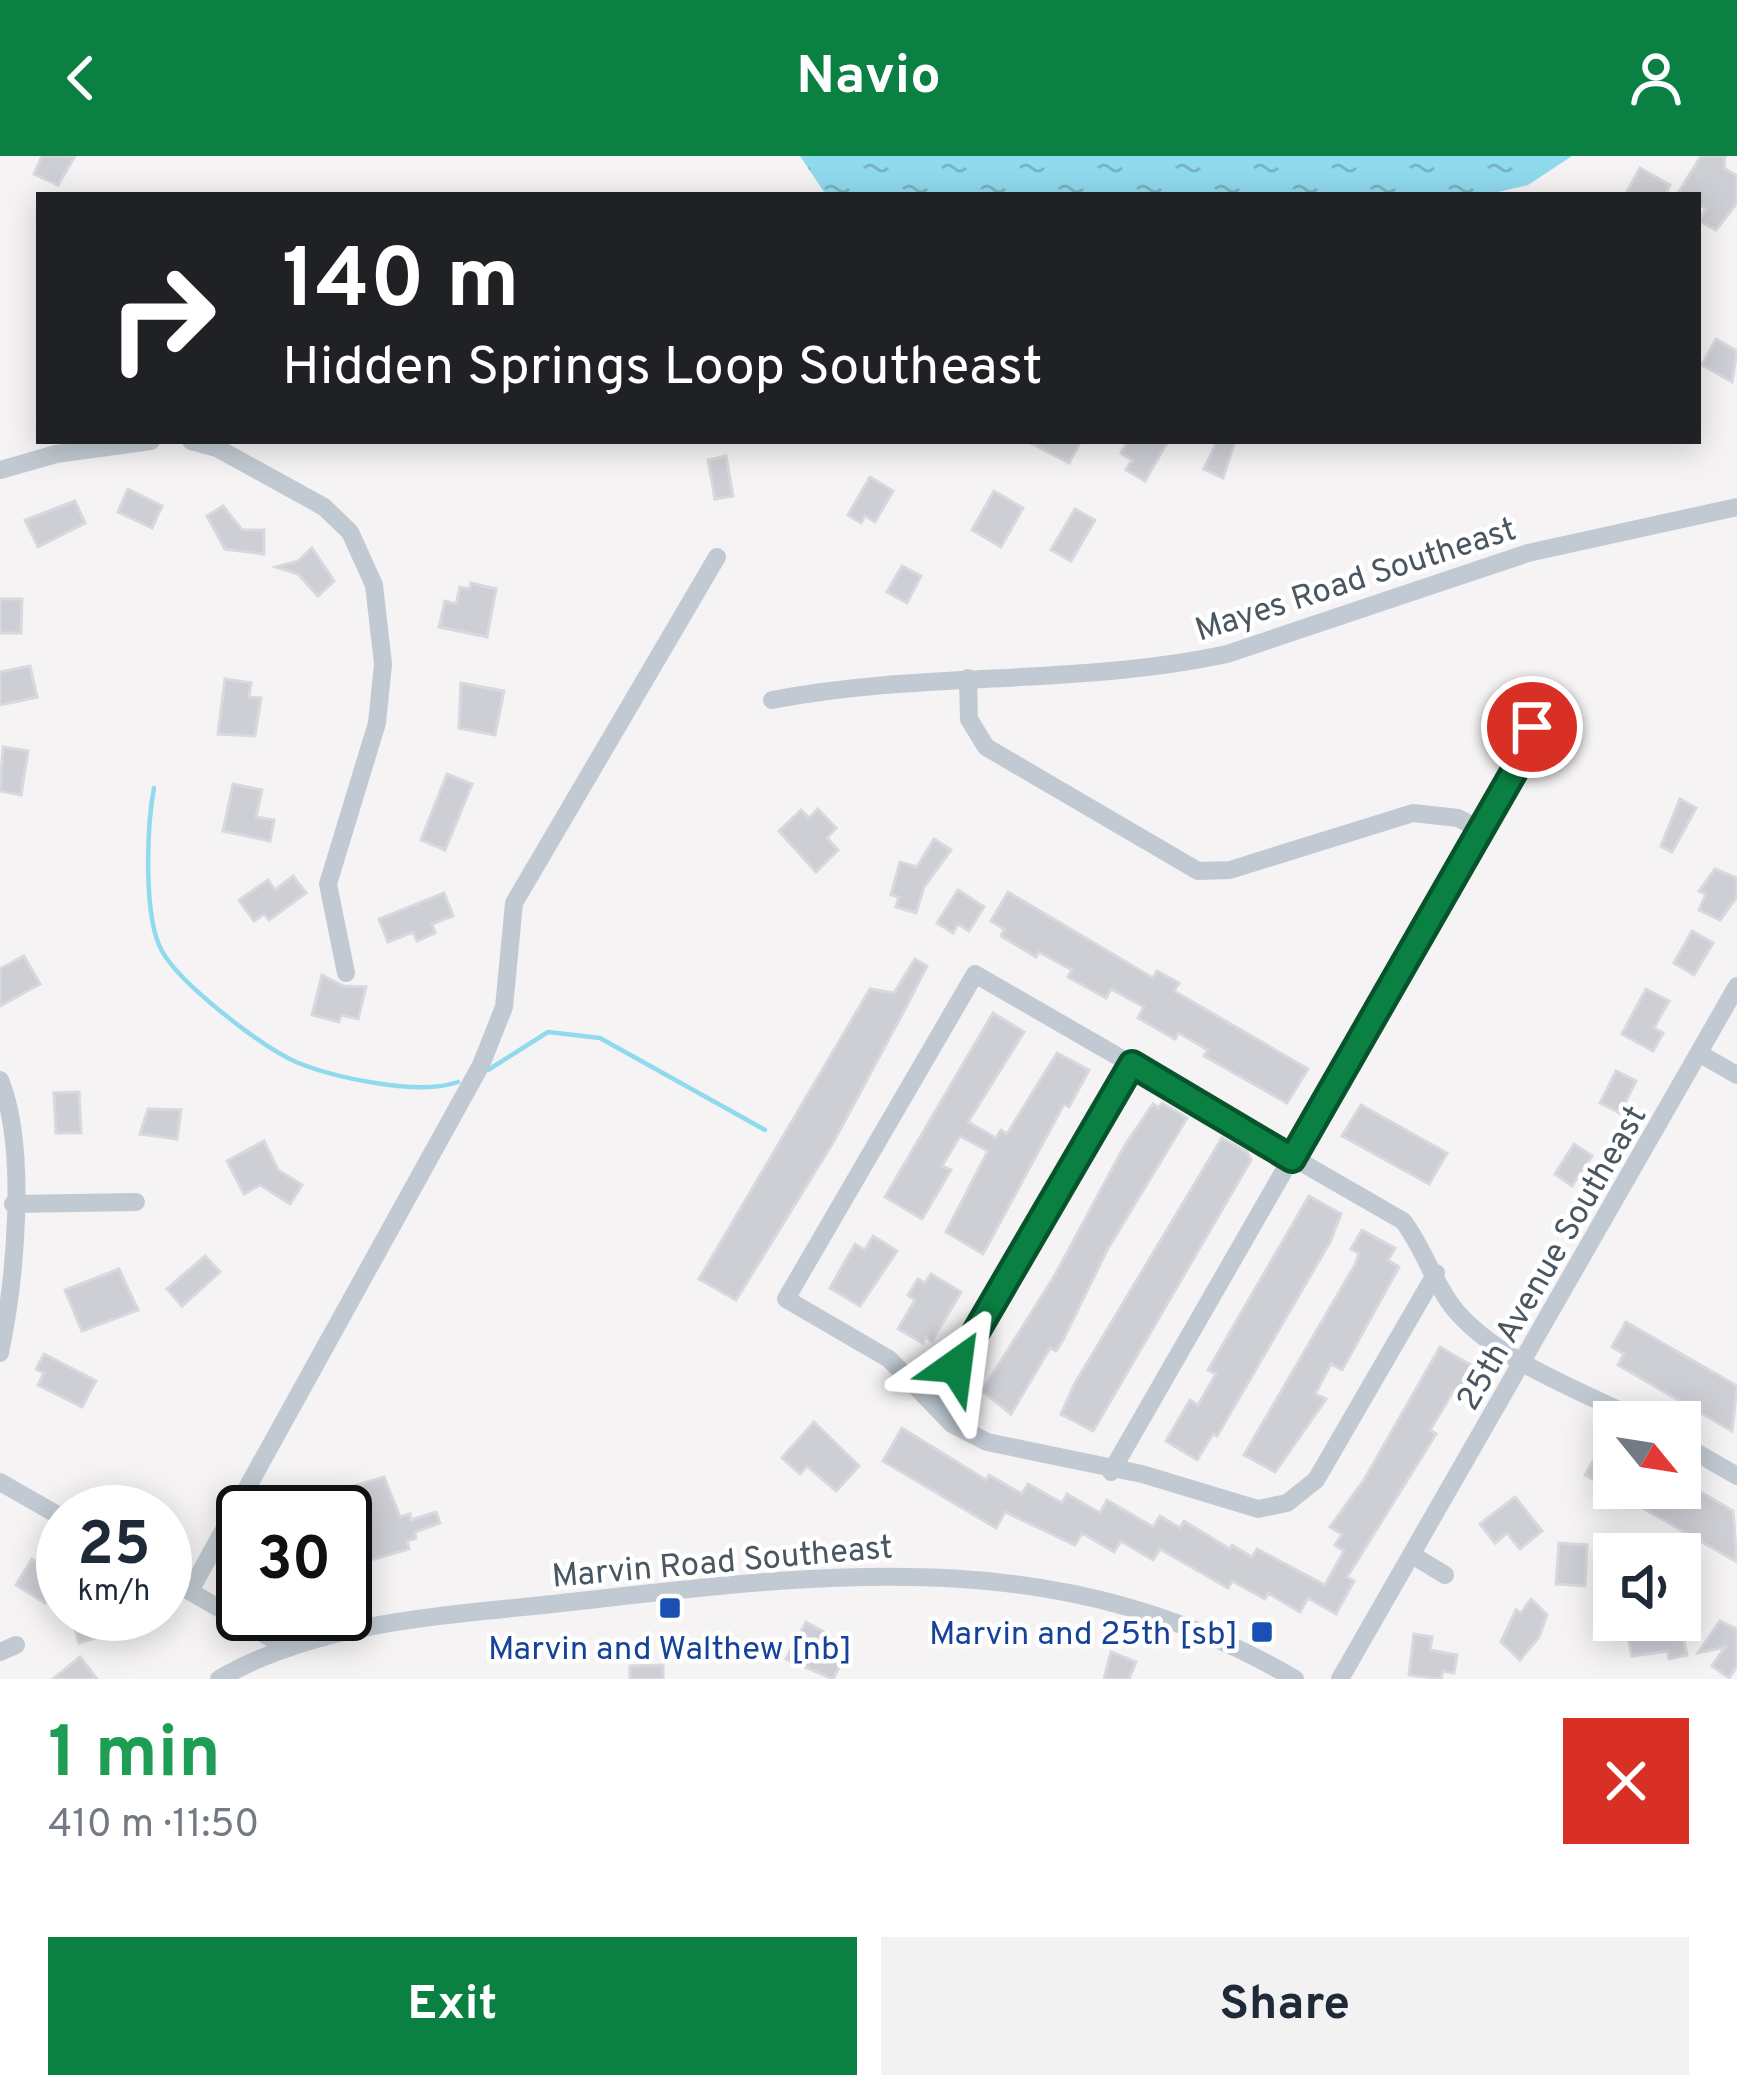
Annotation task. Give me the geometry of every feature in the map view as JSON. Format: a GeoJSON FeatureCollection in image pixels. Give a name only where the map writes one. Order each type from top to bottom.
{"type":"FeatureCollection","features":[{"type":"Feature","properties":{"kind":"street"},"geometry":{"type":"LineString","coordinates":[[0,470],[56,454],[129,444]]}},
{"type":"Feature","properties":{"kind":"street"},"geometry":{"type":"LineString","coordinates":[[202,444],[324,507],[350,532],[374,585],[382,664],[376,723],[328,884],[346,974]]}},
{"type":"Feature","properties":{"kind":"street","name":"Mayes Road Southeast"},"geometry":{"type":"LineString","coordinates":[[772,700],[968,678],[1180,664],[1227,654],[1528,554],[1737,506]]}},
{"type":"Feature","properties":{"kind":"street"},"geometry":{"type":"LineString","coordinates":[[192,1587],[481,1065],[504,1006],[514,903],[717,556]]}},
{"type":"Feature","properties":{"kind":"street"},"geometry":{"type":"LineString","coordinates":[[968,678],[969,718],[986,747],[1198,871],[1230,870],[1413,813],[1458,818],[1480,830]]}},
{"type":"Feature","properties":{"kind":"street"},"geometry":{"type":"LineString","coordinates":[[1112,1472],[1531,742],[1529,714]]}},
{"type":"Feature","properties":{"kind":"street"},"geometry":{"type":"LineString","coordinates":[[1436,1274],[1316,1480],[1287,1503],[1258,1509],[1142,1474],[1112,1472],[986,1442],[952,1424],[889,1359],[786,1299],[976,974],[1403,1221],[1436,1274],[1453,1307],[1480,1334],[1603,1401]]}},
{"type":"Feature","properties":{"kind":"street","name":"25th Avenue Southeast"},"geometry":{"type":"LineString","coordinates":[[1340,1679],[1737,986]]}},
{"type":"Feature","properties":{"kind":"street"},"geometry":{"type":"LineString","coordinates":[[1700,1054],[1737,1075]]}},
{"type":"Feature","properties":{"kind":"street"},"geometry":{"type":"LineString","coordinates":[[934,1403],[1132,1064]]}},
{"type":"Feature","properties":{"kind":"street"},"geometry":{"type":"LineString","coordinates":[[0,1080],[10,1108],[13,1204],[0,1353]]}},
{"type":"Feature","properties":{"kind":"street"},"geometry":{"type":"LineString","coordinates":[[13,1204],[136,1202]]}},
{"type":"Feature","properties":{"kind":"street"},"geometry":{"type":"LineString","coordinates":[[1701,1455],[1737,1476]]}},
{"type":"Feature","properties":{"kind":"street"},"geometry":{"type":"LineString","coordinates":[[0,1482],[36,1503]]}},
{"type":"Feature","properties":{"kind":"street"},"geometry":{"type":"LineString","coordinates":[[1414,1556],[1445,1575]]}},
{"type":"Feature","properties":{"kind":"street","name":"Marvin Road Southeast"},"geometry":{"type":"LineString","coordinates":[[219,1679],[288,1648],[338,1633],[759,1581],[912,1574],[1020,1583],[1101,1600],[1209,1637],[1295,1679]]}},
{"type":"Feature","properties":{"kind":"street"},"geometry":{"type":"LineString","coordinates":[[192,1592],[288,1648]]}},
{"type":"Feature","properties":{"kind":"water"},"geometry":{"type":"Polygon","coordinates":[[[800,156],[1572,156],[1528,185],[1498,192],[824,192],[800,156]]]}},
{"type":"Feature","properties":{"kind":"building"},"geometry":{"type":"Polygon","coordinates":[[[42,156],[75,156],[58,185],[34,174],[42,156]]]}},
{"type":"Feature","properties":{"kind":"building"},"geometry":{"type":"Polygon","coordinates":[[[1701,156],[1725,156],[1724,168],[1737,176],[1737,203],[1716,230],[1701,222],[1706,209],[1701,206],[1701,192],[1679,192],[1701,156]]]}},
{"type":"Feature","properties":{"kind":"building"},"geometry":{"type":"Polygon","coordinates":[[[1640,168],[1670,185],[1666,192],[1627,192],[1640,168]]]}},
{"type":"Feature","properties":{"kind":"building"},"geometry":{"type":"Polygon","coordinates":[[[1716,339],[1737,351],[1732,382],[1702,365],[1716,339]]]}},
{"type":"Feature","properties":{"kind":"building"},"geometry":{"type":"Polygon","coordinates":[[[1033,444],[1079,444],[1069,463],[1033,444]]]}},
{"type":"Feature","properties":{"kind":"building"},"geometry":{"type":"Polygon","coordinates":[[[1126,444],[1166,444],[1145,481],[1126,470],[1132,460],[1121,453],[1126,444]]]}},
{"type":"Feature","properties":{"kind":"building"},"geometry":{"type":"Polygon","coordinates":[[[1216,444],[1234,444],[1223,478],[1204,469],[1216,444]]]}},
{"type":"Feature","properties":{"kind":"building"},"geometry":{"type":"Polygon","coordinates":[[[726,456],[733,496],[715,499],[708,460],[726,456]]]}},
{"type":"Feature","properties":{"kind":"building"},"geometry":{"type":"Polygon","coordinates":[[[870,477],[893,491],[875,522],[865,516],[861,523],[848,515],[870,477]]]}},
{"type":"Feature","properties":{"kind":"building"},"geometry":{"type":"Polygon","coordinates":[[[128,489],[162,506],[152,528],[118,512],[128,489]]]}},
{"type":"Feature","properties":{"kind":"building"},"geometry":{"type":"Polygon","coordinates":[[[994,491],[1023,508],[1001,547],[972,530],[994,491]]]}},
{"type":"Feature","properties":{"kind":"building"},"geometry":{"type":"Polygon","coordinates":[[[75,501],[85,523],[38,547],[25,520],[75,501]]]}},
{"type":"Feature","properties":{"kind":"building"},"geometry":{"type":"Polygon","coordinates":[[[223,506],[242,530],[264,530],[264,554],[225,549],[207,516],[223,506]]]}},
{"type":"Feature","properties":{"kind":"building"},"geometry":{"type":"Polygon","coordinates":[[[1075,509],[1095,520],[1071,561],[1051,550],[1075,509]]]}},
{"type":"Feature","properties":{"kind":"building"},"geometry":{"type":"Polygon","coordinates":[[[312,548],[334,581],[318,596],[298,574],[276,567],[298,561],[312,548]]]}},
{"type":"Feature","properties":{"kind":"building"},"geometry":{"type":"Polygon","coordinates":[[[902,566],[921,576],[907,603],[887,592],[902,566]]]}},
{"type":"Feature","properties":{"kind":"building"},"geometry":{"type":"Polygon","coordinates":[[[471,583],[496,589],[487,637],[439,627],[445,601],[456,604],[460,587],[470,589],[471,583]]]}},
{"type":"Feature","properties":{"kind":"building"},"geometry":{"type":"Polygon","coordinates":[[[0,599],[22,599],[21,633],[0,633],[0,599]]]}},
{"type":"Feature","properties":{"kind":"building"},"geometry":{"type":"Polygon","coordinates":[[[30,666],[37,697],[0,705],[0,672],[30,666]]]}},
{"type":"Feature","properties":{"kind":"building"},"geometry":{"type":"Polygon","coordinates":[[[225,679],[251,683],[249,697],[261,698],[255,736],[218,734],[225,679]]]}},
{"type":"Feature","properties":{"kind":"building"},"geometry":{"type":"Polygon","coordinates":[[[461,683],[504,691],[495,735],[459,728],[461,683]]]}},
{"type":"Feature","properties":{"kind":"building"},"geometry":{"type":"Polygon","coordinates":[[[3,747],[28,751],[21,795],[0,791],[3,747]]]}},
{"type":"Feature","properties":{"kind":"building"},"geometry":{"type":"Polygon","coordinates":[[[447,774],[472,784],[445,850],[421,840],[447,774]]]}},
{"type":"Feature","properties":{"kind":"building"},"geometry":{"type":"Polygon","coordinates":[[[233,784],[262,790],[256,817],[274,820],[270,841],[223,831],[233,784]]]}},
{"type":"Feature","properties":{"kind":"building"},"geometry":{"type":"Polygon","coordinates":[[[1680,799],[1696,808],[1672,852],[1661,846],[1680,799]]]}},
{"type":"Feature","properties":{"kind":"building"},"geometry":{"type":"Polygon","coordinates":[[[818,809],[836,828],[827,838],[838,850],[816,872],[779,831],[801,810],[809,818],[818,809]]]}},
{"type":"Feature","properties":{"kind":"building"},"geometry":{"type":"Polygon","coordinates":[[[934,839],[951,850],[924,887],[916,913],[896,907],[899,897],[891,895],[900,862],[917,867],[934,839]]]}},
{"type":"Feature","properties":{"kind":"building"},"geometry":{"type":"Polygon","coordinates":[[[1715,869],[1737,878],[1737,897],[1720,920],[1699,910],[1706,894],[1699,891],[1715,869]]]}},
{"type":"Feature","properties":{"kind":"building"},"geometry":{"type":"Polygon","coordinates":[[[293,876],[306,893],[269,920],[264,914],[254,921],[239,900],[268,880],[275,890],[293,876]]]}},
{"type":"Feature","properties":{"kind":"building"},"geometry":{"type":"Polygon","coordinates":[[[958,890],[984,907],[969,931],[958,924],[953,933],[937,923],[958,890]]]}},
{"type":"Feature","properties":{"kind":"building"},"geometry":{"type":"Polygon","coordinates":[[[1008,892],[1153,978],[1157,971],[1179,983],[1174,991],[1308,1069],[1287,1103],[1204,1056],[1208,1050],[1179,1033],[1175,1039],[1138,1018],[1144,1007],[1111,989],[1106,998],[1068,977],[1072,970],[1039,952],[1036,957],[1001,936],[1004,929],[991,921],[1008,892]]]}},
{"type":"Feature","properties":{"kind":"building"},"geometry":{"type":"Polygon","coordinates":[[[444,893],[453,916],[432,924],[435,933],[417,941],[413,932],[388,942],[379,919],[444,893]]]}},
{"type":"Feature","properties":{"kind":"building"},"geometry":{"type":"Polygon","coordinates":[[[1692,931],[1713,943],[1694,975],[1674,963],[1692,931]]]}},
{"type":"Feature","properties":{"kind":"building"},"geometry":{"type":"Polygon","coordinates":[[[24,956],[40,984],[0,1006],[0,969],[24,956]]]}},
{"type":"Feature","properties":{"kind":"building"},"geometry":{"type":"Polygon","coordinates":[[[915,959],[927,966],[905,1009],[834,1141],[736,1300],[699,1279],[870,989],[894,993],[915,959]]]}},
{"type":"Feature","properties":{"kind":"building"},"geometry":{"type":"Polygon","coordinates":[[[322,975],[343,986],[366,987],[358,1019],[341,1015],[339,1022],[312,1015],[322,975]]]}},
{"type":"Feature","properties":{"kind":"building"},"geometry":{"type":"Polygon","coordinates":[[[1646,989],[1669,1001],[1654,1028],[1663,1033],[1653,1051],[1622,1034],[1646,989]]]}},
{"type":"Feature","properties":{"kind":"building"},"geometry":{"type":"Polygon","coordinates":[[[993,1013],[1024,1032],[968,1122],[996,1138],[1001,1130],[1007,1134],[1057,1053],[1089,1070],[1069,1107],[1064,1104],[983,1254],[946,1232],[988,1151],[960,1136],[942,1166],[951,1170],[922,1219],[885,1197],[993,1013]]]}},
{"type":"Feature","properties":{"kind":"building"},"geometry":{"type":"Polygon","coordinates":[[[1616,1071],[1636,1081],[1620,1113],[1600,1103],[1616,1071]]]}},
{"type":"Feature","properties":{"kind":"building"},"geometry":{"type":"Polygon","coordinates":[[[79,1092],[81,1133],[56,1133],[54,1093],[79,1092]]]}},
{"type":"Feature","properties":{"kind":"building"},"geometry":{"type":"Polygon","coordinates":[[[1162,1103],[1187,1118],[1107,1250],[1063,1340],[1056,1351],[1050,1348],[1011,1414],[982,1391],[1055,1275],[1125,1145],[1153,1104],[1159,1108],[1162,1103]]]}},
{"type":"Feature","properties":{"kind":"building"},"geometry":{"type":"Polygon","coordinates":[[[1361,1105],[1447,1153],[1429,1184],[1342,1136],[1361,1105]]]}},
{"type":"Feature","properties":{"kind":"building"},"geometry":{"type":"Polygon","coordinates":[[[148,1109],[181,1110],[177,1139],[140,1134],[148,1109]]]}},
{"type":"Feature","properties":{"kind":"building"},"geometry":{"type":"Polygon","coordinates":[[[1222,1138],[1247,1152],[1251,1160],[1093,1431],[1061,1414],[1222,1138]]]}},
{"type":"Feature","properties":{"kind":"building"},"geometry":{"type":"Polygon","coordinates":[[[264,1141],[278,1170],[302,1185],[290,1204],[260,1185],[244,1194],[227,1161],[264,1141]]]}},
{"type":"Feature","properties":{"kind":"building"},"geometry":{"type":"Polygon","coordinates":[[[1574,1144],[1592,1156],[1572,1186],[1555,1174],[1574,1144]]]}},
{"type":"Feature","properties":{"kind":"building"},"geometry":{"type":"Polygon","coordinates":[[[1309,1196],[1341,1214],[1330,1242],[1217,1436],[1213,1434],[1197,1460],[1166,1441],[1190,1400],[1198,1405],[1216,1374],[1208,1370],[1309,1196]]]}},
{"type":"Feature","properties":{"kind":"building"},"geometry":{"type":"Polygon","coordinates":[[[1362,1230],[1395,1248],[1388,1260],[1399,1267],[1342,1370],[1331,1364],[1315,1394],[1326,1399],[1275,1472],[1244,1455],[1356,1263],[1359,1253],[1351,1249],[1362,1230]]]}},
{"type":"Feature","properties":{"kind":"building"},"geometry":{"type":"Polygon","coordinates":[[[873,1236],[897,1251],[860,1306],[830,1288],[855,1244],[865,1250],[873,1236]]]}},
{"type":"Feature","properties":{"kind":"building"},"geometry":{"type":"Polygon","coordinates":[[[205,1256],[220,1272],[182,1306],[167,1289],[205,1256]]]}},
{"type":"Feature","properties":{"kind":"building"},"geometry":{"type":"Polygon","coordinates":[[[119,1269],[138,1310],[82,1331],[65,1290],[119,1269]]]}},
{"type":"Feature","properties":{"kind":"building"},"geometry":{"type":"Polygon","coordinates":[[[931,1274],[961,1292],[932,1341],[925,1337],[923,1343],[898,1329],[915,1300],[908,1295],[918,1279],[925,1283],[931,1274]]]}},
{"type":"Feature","properties":{"kind":"building"},"geometry":{"type":"Polygon","coordinates":[[[1626,1322],[1737,1386],[1732,1431],[1701,1413],[1701,1401],[1680,1401],[1618,1365],[1624,1354],[1612,1347],[1626,1322]]]}},
{"type":"Feature","properties":{"kind":"building"},"geometry":{"type":"Polygon","coordinates":[[[1440,1347],[1474,1367],[1430,1430],[1436,1434],[1347,1577],[1354,1581],[1336,1614],[1308,1598],[1300,1612],[1268,1593],[1265,1599],[1232,1581],[1228,1588],[1160,1549],[1153,1560],[1121,1541],[1114,1552],[1082,1533],[1075,1545],[1005,1512],[996,1528],[883,1461],[902,1428],[986,1480],[989,1475],[1022,1494],[1028,1484],[1062,1503],[1067,1494],[1100,1513],[1107,1500],[1153,1527],[1160,1516],[1180,1528],[1184,1521],[1230,1549],[1232,1545],[1252,1557],[1257,1549],[1325,1585],[1344,1551],[1335,1545],[1342,1534],[1330,1527],[1364,1480],[1440,1347]]]}},
{"type":"Feature","properties":{"kind":"building"},"geometry":{"type":"Polygon","coordinates":[[[44,1354],[96,1381],[82,1407],[38,1385],[44,1373],[36,1369],[44,1354]]]}},
{"type":"Feature","properties":{"kind":"building"},"geometry":{"type":"Polygon","coordinates":[[[814,1422],[859,1466],[836,1491],[807,1466],[800,1474],[782,1458],[814,1422]]]}},
{"type":"Feature","properties":{"kind":"building"},"geometry":{"type":"Polygon","coordinates":[[[384,1477],[400,1517],[410,1514],[411,1520],[436,1512],[440,1523],[415,1532],[416,1538],[407,1541],[409,1549],[372,1560],[372,1485],[357,1485],[384,1477]]]}},
{"type":"Feature","properties":{"kind":"building"},"geometry":{"type":"Polygon","coordinates":[[[1701,1492],[1733,1511],[1737,1562],[1701,1541],[1701,1533],[1686,1533],[1644,1509],[1701,1509],[1701,1492]]]}},
{"type":"Feature","properties":{"kind":"building"},"geometry":{"type":"Polygon","coordinates":[[[1515,1497],[1542,1531],[1520,1549],[1507,1533],[1495,1543],[1480,1524],[1515,1497]]]}},
{"type":"Feature","properties":{"kind":"building"},"geometry":{"type":"Polygon","coordinates":[[[1559,1543],[1587,1545],[1585,1586],[1556,1584],[1559,1543]]]}},
{"type":"Feature","properties":{"kind":"building"},"geometry":{"type":"Polygon","coordinates":[[[32,1559],[36,1562],[36,1597],[16,1585],[32,1559]]]}},
{"type":"Feature","properties":{"kind":"building"},"geometry":{"type":"Polygon","coordinates":[[[1531,1599],[1547,1615],[1539,1637],[1520,1660],[1501,1642],[1516,1610],[1521,1613],[1531,1599]]]}},
{"type":"Feature","properties":{"kind":"building"},"geometry":{"type":"Polygon","coordinates":[[[1720,1621],[1737,1629],[1737,1666],[1729,1678],[1712,1666],[1725,1647],[1698,1653],[1720,1621]]]}},
{"type":"Feature","properties":{"kind":"building"},"geometry":{"type":"Polygon","coordinates":[[[806,1622],[828,1634],[820,1648],[843,1660],[833,1679],[786,1659],[806,1622]]]}},
{"type":"Feature","properties":{"kind":"building"},"geometry":{"type":"Polygon","coordinates":[[[1414,1634],[1432,1637],[1430,1650],[1457,1655],[1454,1673],[1443,1671],[1441,1679],[1409,1675],[1414,1634]]]}},
{"type":"Feature","properties":{"kind":"building"},"geometry":{"type":"Polygon","coordinates":[[[1629,1641],[1684,1641],[1687,1655],[1669,1659],[1668,1651],[1632,1656],[1629,1641]]]}},
{"type":"Feature","properties":{"kind":"building"},"geometry":{"type":"Polygon","coordinates":[[[1111,1652],[1136,1662],[1129,1679],[1104,1679],[1111,1652]]]}},
{"type":"Feature","properties":{"kind":"building"},"geometry":{"type":"Polygon","coordinates":[[[80,1657],[97,1679],[53,1679],[80,1657]]]}},
{"type":"Feature","properties":{"kind":"building"},"geometry":{"type":"Polygon","coordinates":[[[663,1665],[663,1679],[630,1679],[630,1666],[663,1665]]]}},
{"type":"Feature","properties":{"kind":"waterway"},"geometry":{"type":"LineString","coordinates":[[154,788],[148,847],[156,936],[172,965],[203,997],[296,1062],[377,1083],[422,1087],[458,1082]]}},
{"type":"Feature","properties":{"kind":"waterway"},"geometry":{"type":"LineString","coordinates":[[488,1070],[548,1032],[600,1038],[765,1130]]}},
{"type":"Feature","properties":{"kind":"place","name":"Marvin and Walthew [nb]"},"geometry":{"type":"Point","coordinates":[670,1608]}},
{"type":"Feature","properties":{"kind":"place","name":"Marvin and 25th [sb]"},"geometry":{"type":"Point","coordinates":[1262,1632]}},
{"type":"Feature","properties":{"kind":"route"},"geometry":{"type":"LineString","coordinates":[[956,1366],[1132,1064],[1292,1159],[1531,742],[1532,727]]}}]}
